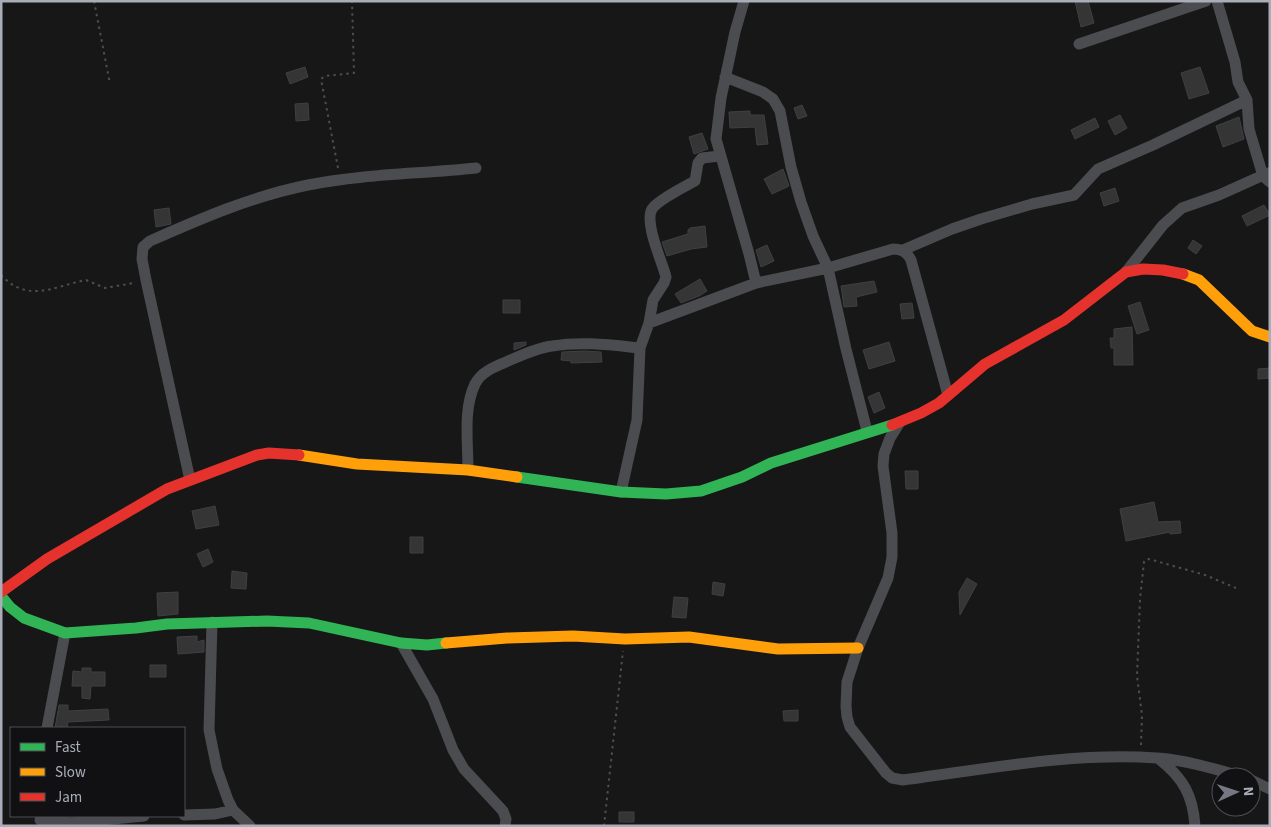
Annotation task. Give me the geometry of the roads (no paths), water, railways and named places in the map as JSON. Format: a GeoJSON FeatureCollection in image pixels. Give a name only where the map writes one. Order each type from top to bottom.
{"type":"FeatureCollection","features":[{"type":"Feature","properties":{"kind":"street"},"geometry":{"type":"LineString","coordinates":[[744,1],[725,77],[716,139],[756,283]]}},
{"type":"Feature","properties":{"kind":"street"},"geometry":{"type":"LineString","coordinates":[[1079,44],[1206,1]]}},
{"type":"Feature","properties":{"kind":"street"},"geometry":{"type":"LineString","coordinates":[[858,648],[778,649],[689,638],[625,639],[557,636],[427,645],[401,644],[309,623],[267,621],[166,624],[65,633],[24,618],[10,608],[1,594],[47,559],[130,509],[167,489],[256,455],[269,453],[310,456],[357,464],[468,470],[621,492],[666,494],[701,491],[742,477],[771,463],[900,422],[921,413],[939,403],[985,364],[1064,320],[1126,272],[1164,225],[1182,208],[1250,180],[1268,177],[1249,129],[1247,100],[1238,82],[1235,62],[1217,1]]}},
{"type":"Feature","properties":{"kind":"street"},"geometry":{"type":"LineString","coordinates":[[725,77],[763,92],[773,99],[780,111],[791,167],[801,202],[813,236],[828,268],[867,431]]}},
{"type":"Feature","properties":{"kind":"street"},"geometry":{"type":"LineString","coordinates":[[648,323],[756,283],[828,268],[893,249],[903,250],[981,219],[1032,204],[1074,196],[1098,169],[1247,100]]}},
{"type":"Feature","properties":{"kind":"street"},"geometry":{"type":"LineString","coordinates":[[621,492],[637,420],[640,348],[653,300],[666,277],[650,226],[651,211],[654,207],[695,181],[698,163],[702,158],[720,156]]}},
{"type":"Feature","properties":{"kind":"street"},"geometry":{"type":"LineString","coordinates":[[190,480],[146,280],[142,259],[143,247],[150,241],[205,217],[276,193],[341,180],[476,168]]}},
{"type":"Feature","properties":{"kind":"street"},"geometry":{"type":"LineString","coordinates":[[903,250],[911,260],[948,395]]}},
{"type":"Feature","properties":{"kind":"street"},"geometry":{"type":"LineString","coordinates":[[1126,272],[1143,269],[1163,270],[1181,273],[1199,280],[1252,331],[1270,337]]}},
{"type":"Feature","properties":{"kind":"street"},"geometry":{"type":"LineString","coordinates":[[468,470],[470,400],[475,385],[484,373],[517,357],[552,346],[605,344],[640,348]]}},
{"type":"Feature","properties":{"kind":"street"},"geometry":{"type":"LineString","coordinates":[[900,422],[890,438],[884,454],[883,466],[892,533],[892,558],[888,578],[858,648],[848,682],[846,717],[850,727],[892,778],[903,780],[1086,757],[1158,758],[1211,768]]}},
{"type":"Feature","properties":{"kind":"street"},"geometry":{"type":"LineString","coordinates":[[212,622],[209,730],[217,769],[233,810],[250,826]]}},
{"type":"Feature","properties":{"kind":"street"},"geometry":{"type":"LineString","coordinates":[[47,727],[65,633]]}},
{"type":"Feature","properties":{"kind":"street"},"geometry":{"type":"LineString","coordinates":[[401,644],[433,699],[452,750],[464,768],[503,810],[506,819],[505,826]]}},
{"type":"Feature","properties":{"kind":"street"},"geometry":{"type":"LineString","coordinates":[[1158,758],[1174,770],[1189,793],[1194,810],[1194,826]]}},
{"type":"Feature","properties":{"kind":"street"},"geometry":{"type":"LineString","coordinates":[[185,815],[215,814],[233,810]]}},
{"type":"Feature","properties":{"kind":"street"},"geometry":{"type":"LineString","coordinates":[[40,821],[71,822],[132,817]]}}]}
